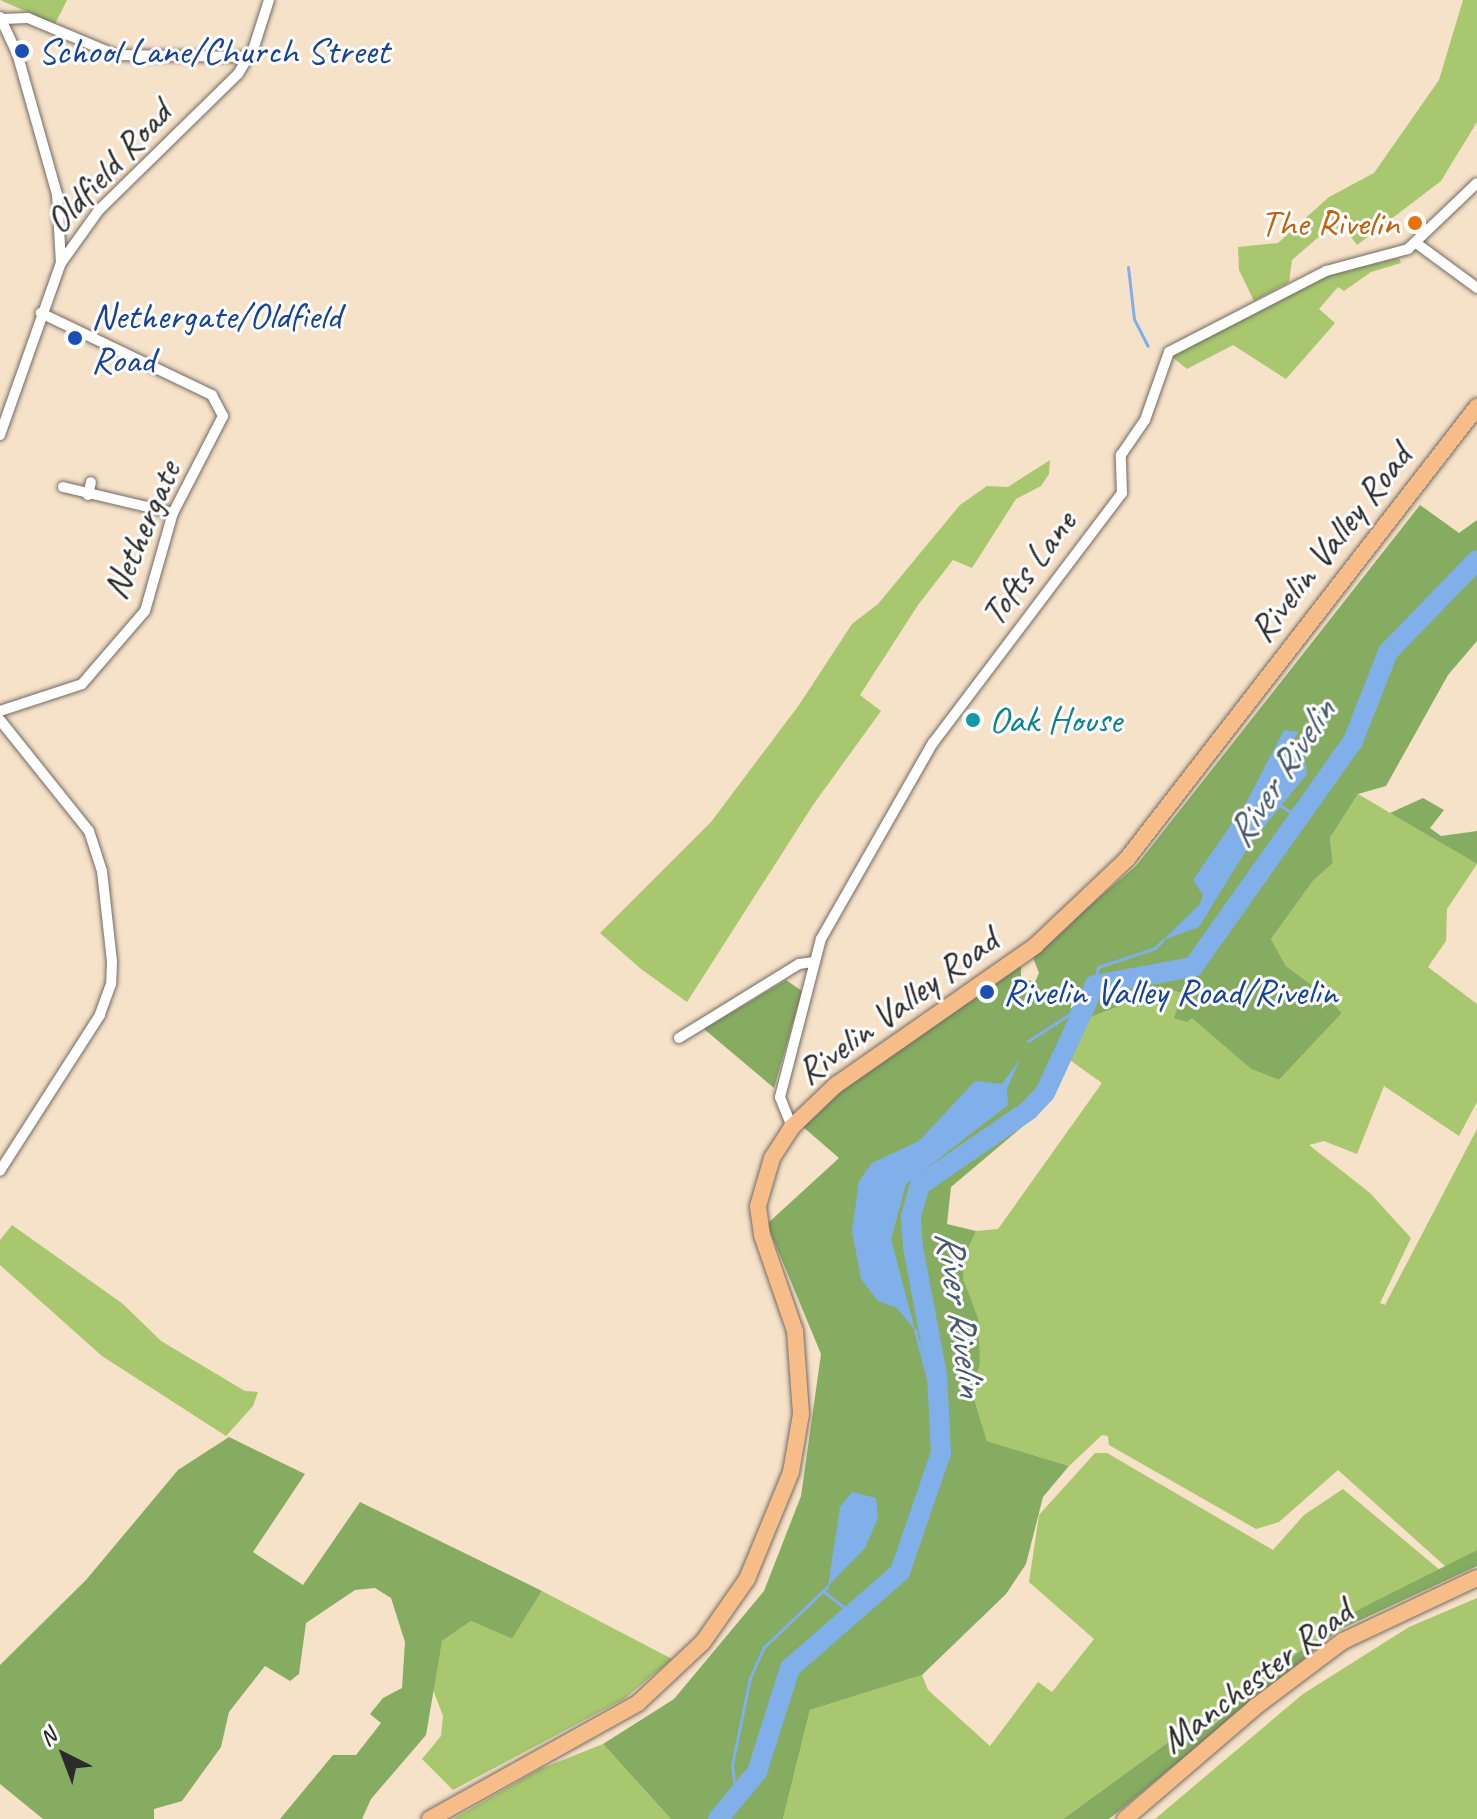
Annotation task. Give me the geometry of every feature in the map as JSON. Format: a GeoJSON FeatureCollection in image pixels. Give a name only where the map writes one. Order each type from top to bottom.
{"type":"FeatureCollection","features":[{"type":"Feature","properties":{"kind":"main road","name":"Rivelin Valley Road"},"geometry":{"type":"LineString","coordinates":[[430,1819],[638,1703],[703,1642],[747,1579],[791,1472],[801,1414],[795,1331],[762,1235],[758,1206],[772,1158],[792,1127],[836,1085],[1035,946],[1127,859],[1477,407]]}},
{"type":"Feature","properties":{"kind":"main road","name":"Manchester Road"},"geometry":{"type":"LineString","coordinates":[[1125,1819],[1255,1707],[1343,1641],[1477,1578]]}},
{"type":"Feature","properties":{"kind":"street","name":"Oldfield Road"},"geometry":{"type":"LineString","coordinates":[[0,435],[61,263],[99,210],[249,57],[269,0]]}},
{"type":"Feature","properties":{"kind":"street"},"geometry":{"type":"LineString","coordinates":[[61,263],[57,194],[17,53],[1,18],[28,18],[116,55],[249,57]]}},
{"type":"Feature","properties":{"kind":"street"},"geometry":{"type":"LineString","coordinates":[[1477,183],[1416,243],[1477,288]]}},
{"type":"Feature","properties":{"kind":"street","name":"Tofts Lane"},"geometry":{"type":"LineString","coordinates":[[792,1127],[780,1097],[814,962],[831,919],[933,743],[1122,493],[1121,455],[1145,420],[1169,352],[1326,271],[1397,253],[1416,243]]}},
{"type":"Feature","properties":{"kind":"street","name":"Nethergate"},"geometry":{"type":"LineString","coordinates":[[0,711],[66,692],[89,678],[150,601],[173,513],[220,428],[220,402],[174,375],[41,313]]}},
{"type":"Feature","properties":{"kind":"street"},"geometry":{"type":"LineString","coordinates":[[88,495],[91,482]]}},
{"type":"Feature","properties":{"kind":"street"},"geometry":{"type":"LineString","coordinates":[[63,487],[173,513]]}},
{"type":"Feature","properties":{"kind":"street"},"geometry":{"type":"LineString","coordinates":[[0,720],[80,815],[102,871],[111,984],[77,1057],[0,1171]]}},
{"type":"Feature","properties":{"kind":"street"},"geometry":{"type":"LineString","coordinates":[[679,1038],[799,964],[814,962]]}},
{"type":"Feature","properties":{"kind":"green space"},"geometry":{"type":"Polygon","coordinates":[[[0,0],[67,0],[55,24],[0,0]]]}},
{"type":"Feature","properties":{"kind":"green space"},"geometry":{"type":"Polygon","coordinates":[[[1463,0],[1477,0],[1477,122],[1441,181],[1357,245],[1345,229],[1329,228],[1292,260],[1289,282],[1254,301],[1239,270],[1238,247],[1278,243],[1329,197],[1374,173],[1439,80],[1463,0]]]}},
{"type":"Feature","properties":{"kind":"green space"},"geometry":{"type":"Polygon","coordinates":[[[1399,258],[1401,263],[1371,272],[1344,291],[1338,287],[1319,309],[1335,323],[1286,379],[1233,345],[1187,369],[1171,356],[1331,274],[1399,258]]]}},
{"type":"Feature","properties":{"kind":"green space"},"geometry":{"type":"Polygon","coordinates":[[[1050,460],[1049,474],[1041,486],[1016,499],[972,568],[953,560],[918,605],[860,695],[881,711],[813,805],[687,1002],[641,969],[600,933],[711,822],[799,705],[852,624],[878,604],[960,505],[987,486],[1008,487],[1050,460]]]}},
{"type":"Feature","properties":{"kind":"green space"},"geometry":{"type":"Polygon","coordinates":[[[1420,505],[1459,533],[1477,520],[1477,641],[1448,675],[1386,786],[1358,794],[1330,838],[1333,863],[1313,881],[1271,939],[1286,966],[1324,994],[1342,1013],[1279,1080],[1251,1069],[1192,1018],[1187,1022],[1174,1018],[1183,993],[1165,989],[1091,1017],[1041,1111],[951,1187],[947,1224],[976,1231],[965,1254],[963,1279],[978,1318],[980,1364],[972,1392],[987,1441],[1069,1466],[1043,1497],[1026,1564],[1006,1594],[922,1675],[810,1710],[783,1819],[671,1819],[603,1744],[674,1699],[764,1591],[801,1496],[821,1354],[767,1224],[839,1158],[802,1126],[825,1102],[1012,968],[1021,967],[1021,978],[1035,982],[1039,973],[1032,955],[1136,866],[1420,505]]]}},
{"type":"Feature","properties":{"kind":"green space"},"geometry":{"type":"Polygon","coordinates":[[[1358,794],[1477,864],[1447,909],[1446,941],[1428,967],[1477,1004],[1477,1102],[1459,1136],[1384,1086],[1357,1154],[1324,1141],[1309,1145],[1370,1193],[1411,1238],[1380,1303],[1385,1305],[1477,1129],[1477,1550],[1446,1567],[1338,1470],[1279,1522],[1256,1529],[1109,1445],[1108,1436],[1102,1435],[1069,1466],[987,1441],[972,1392],[980,1364],[963,1279],[964,1254],[976,1231],[998,1229],[1102,1083],[1067,1058],[1091,1017],[1165,989],[1183,993],[1192,1017],[1251,1069],[1279,1080],[1342,1013],[1324,994],[1286,966],[1271,939],[1313,881],[1333,863],[1330,838],[1358,794]]]}},
{"type":"Feature","properties":{"kind":"green space"},"geometry":{"type":"Polygon","coordinates":[[[1423,798],[1444,810],[1430,828],[1441,836],[1477,831],[1477,864],[1390,813],[1423,798]]]}},
{"type":"Feature","properties":{"kind":"green space"},"geometry":{"type":"Polygon","coordinates":[[[786,980],[802,991],[774,1088],[704,1029],[786,980]]]}},
{"type":"Feature","properties":{"kind":"green space"},"geometry":{"type":"Polygon","coordinates":[[[12,1225],[123,1304],[161,1341],[245,1391],[258,1392],[253,1406],[226,1436],[102,1356],[0,1265],[0,1240],[12,1225]]]}},
{"type":"Feature","properties":{"kind":"green space"},"geometry":{"type":"Polygon","coordinates":[[[229,1437],[305,1474],[253,1552],[303,1585],[360,1502],[542,1591],[512,1639],[471,1621],[442,1641],[426,1735],[371,1799],[362,1819],[280,1819],[333,1755],[356,1755],[381,1723],[370,1714],[383,1698],[402,1688],[405,1642],[391,1598],[375,1588],[355,1590],[306,1623],[299,1674],[290,1681],[265,1666],[229,1712],[221,1747],[182,1801],[154,1809],[154,1819],[43,1819],[0,1784],[0,1665],[86,1580],[178,1470],[229,1437]]]}},
{"type":"Feature","properties":{"kind":"green space"},"geometry":{"type":"Polygon","coordinates":[[[1095,1453],[1107,1453],[1273,1550],[1304,1515],[1343,1489],[1441,1571],[1352,1613],[1275,1669],[1210,1727],[1200,1719],[1063,1819],[783,1819],[810,1710],[922,1675],[928,1690],[990,1746],[1038,1682],[1052,1692],[1094,1639],[1029,1582],[1039,1515],[1095,1453]]]}},
{"type":"Feature","properties":{"kind":"green space"},"geometry":{"type":"Polygon","coordinates":[[[1477,1550],[1477,1566],[1339,1630],[1109,1819],[1063,1819],[1200,1719],[1211,1727],[1275,1669],[1352,1613],[1477,1550]]]}},
{"type":"Feature","properties":{"kind":"green space"},"geometry":{"type":"Polygon","coordinates":[[[542,1591],[672,1659],[624,1699],[453,1790],[422,1759],[441,1736],[443,1716],[432,1687],[442,1641],[471,1621],[512,1639],[542,1591]]]}},
{"type":"Feature","properties":{"kind":"green space"},"geometry":{"type":"Polygon","coordinates":[[[1477,1598],[1477,1819],[1155,1819],[1303,1694],[1409,1627],[1477,1598]]]}},
{"type":"Feature","properties":{"kind":"green space"},"geometry":{"type":"Polygon","coordinates":[[[603,1744],[671,1819],[453,1819],[540,1769],[603,1744]]]}},
{"type":"Feature","properties":{"kind":"water"},"geometry":{"type":"Polygon","coordinates":[[[1284,730],[1298,732],[1292,742],[1305,759],[1307,774],[1250,844],[1199,927],[1163,940],[1200,904],[1203,895],[1193,880],[1246,803],[1284,730]]]}},
{"type":"Feature","properties":{"kind":"water"},"geometry":{"type":"Polygon","coordinates":[[[1020,1059],[1007,1089],[1008,1105],[906,1184],[891,1239],[915,1330],[897,1308],[878,1301],[861,1279],[852,1231],[859,1181],[872,1163],[919,1141],[975,1081],[1002,1084],[1020,1059]]]}},
{"type":"Feature","properties":{"kind":"water"},"geometry":{"type":"Polygon","coordinates":[[[852,1492],[876,1498],[878,1518],[865,1548],[828,1586],[840,1507],[852,1492]]]}},
{"type":"Feature","properties":{"kind":"waterway"},"geometry":{"type":"LineString","coordinates":[[1128,267],[1134,319],[1148,346]]}},
{"type":"Feature","properties":{"kind":"waterway","name":"River Rivelin"},"geometry":{"type":"LineString","coordinates":[[718,1819],[757,1772],[790,1668],[900,1572],[941,1453],[937,1375],[913,1247],[911,1216],[920,1185],[1029,1110],[1045,1093],[1095,985],[1193,967],[1353,741],[1388,652],[1477,560]]}},
{"type":"Feature","properties":{"kind":"waterway"},"geometry":{"type":"LineString","coordinates":[[1281,806],[1302,819]]}},
{"type":"Feature","properties":{"kind":"waterway","name":"River Rivelin"},"geometry":{"type":"LineString","coordinates":[[1028,1041],[1070,1014],[1087,983],[1095,985],[1098,967],[1155,948],[1163,940]]}},
{"type":"Feature","properties":{"kind":"waterway"},"geometry":{"type":"LineString","coordinates":[[915,1330],[929,1383],[938,1387]]}},
{"type":"Feature","properties":{"kind":"waterway"},"geometry":{"type":"LineString","coordinates":[[736,1797],[732,1765],[750,1678],[764,1647],[828,1586]]}},
{"type":"Feature","properties":{"kind":"waterway"},"geometry":{"type":"LineString","coordinates":[[823,1591],[852,1614]]}},
{"type":"Feature","properties":{"kind":"place","name":"School Lane/Church Street"},"geometry":{"type":"Point","coordinates":[22,51]}},
{"type":"Feature","properties":{"kind":"place","name":"The Rivelin"},"geometry":{"type":"Point","coordinates":[1415,223]}},
{"type":"Feature","properties":{"kind":"place","name":"Nethergate/Oldfield Road"},"geometry":{"type":"Point","coordinates":[75,338]}},
{"type":"Feature","properties":{"kind":"place","name":"Oak House"},"geometry":{"type":"Point","coordinates":[973,720]}},
{"type":"Feature","properties":{"kind":"place","name":"Rivelin Valley Road/Rivelin"},"geometry":{"type":"Point","coordinates":[987,992]}}]}
